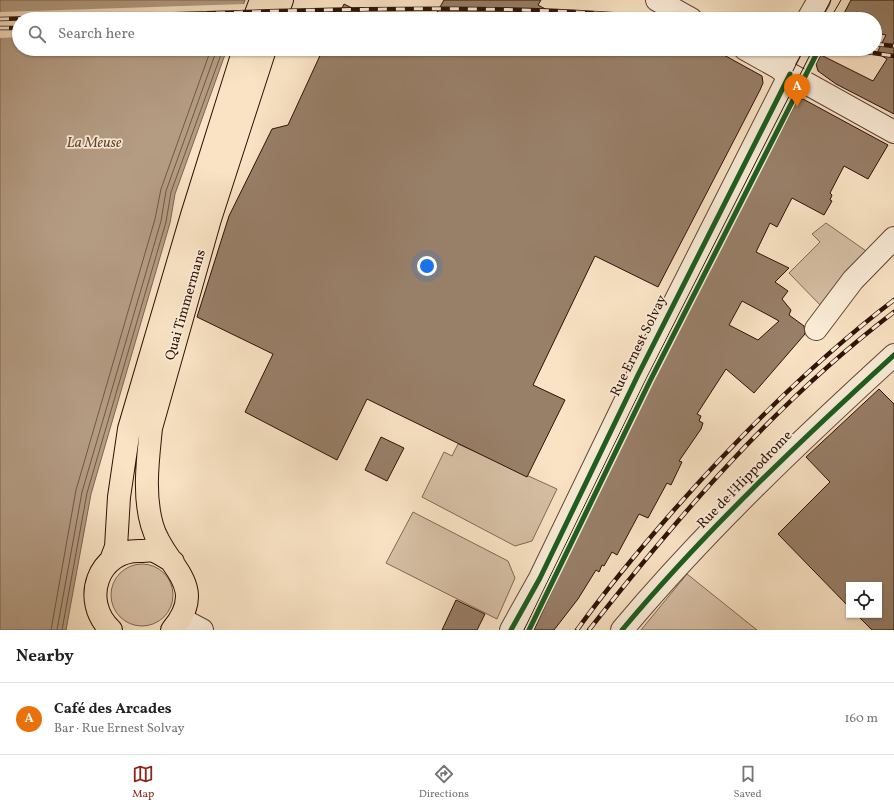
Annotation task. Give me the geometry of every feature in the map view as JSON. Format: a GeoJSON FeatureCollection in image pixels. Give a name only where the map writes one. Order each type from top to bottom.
{"type":"FeatureCollection","features":[{"type":"Feature","properties":{"kind":"main road"},"geometry":{"type":"LineString","coordinates":[[257,12],[261,0]]}},
{"type":"Feature","properties":{"kind":"main road"},"geometry":{"type":"LineString","coordinates":[[278,12],[282,0]]}},
{"type":"Feature","properties":{"kind":"main road","name":"Quai Timmermans"},"geometry":{"type":"LineString","coordinates":[[111,560],[116,547],[119,497],[129,429],[192,215],[242,56]]}},
{"type":"Feature","properties":{"kind":"main road","name":"Quai Timmermans"},"geometry":{"type":"LineString","coordinates":[[177,625],[187,603],[185,580],[162,547],[152,525],[148,497],[148,462],[151,428],[210,220],[263,56]]}},
{"type":"Feature","properties":{"kind":"main road"},"geometry":{"type":"LineString","coordinates":[[104,627],[94,601],[98,578],[111,560],[131,550],[153,551],[173,562]]}},
{"type":"Feature","properties":{"kind":"street"},"geometry":{"type":"LineString","coordinates":[[657,0],[678,12]]}},
{"type":"Feature","properties":{"kind":"street"},"geometry":{"type":"LineString","coordinates":[[812,12],[819,0]]}},
{"type":"Feature","properties":{"kind":"street"},"geometry":{"type":"LineString","coordinates":[[758,56],[894,132]]}},
{"type":"Feature","properties":{"kind":"street","name":"Rue Ernest Solvay"},"geometry":{"type":"LineString","coordinates":[[511,630],[540,578],[785,71],[789,56]]}},
{"type":"Feature","properties":{"kind":"street"},"geometry":{"type":"LineString","coordinates":[[816,329],[854,280],[894,238]]}},
{"type":"Feature","properties":{"kind":"street","name":"Rue de l'Hippodrome"},"geometry":{"type":"LineString","coordinates":[[622,630],[644,603],[716,526],[802,439],[894,355]]}},
{"type":"Feature","properties":{"kind":"street"},"geometry":{"type":"LineString","coordinates":[[177,625],[202,630]]}},
{"type":"Feature","properties":{"kind":"shaded area"},"geometry":{"type":"Polygon","coordinates":[[[826,223],[869,253],[824,309],[789,273],[820,242],[812,234],[826,223]]]}},
{"type":"Feature","properties":{"kind":"shaded area"},"geometry":{"type":"Polygon","coordinates":[[[458,444],[557,489],[532,541],[515,546],[422,497],[444,452],[452,456],[458,444]]]}},
{"type":"Feature","properties":{"kind":"shaded area"},"geometry":{"type":"Polygon","coordinates":[[[413,512],[508,561],[515,578],[497,619],[386,563],[413,512]]]}},
{"type":"Feature","properties":{"kind":"shaded area"},"geometry":{"type":"Polygon","coordinates":[[[142,564],[154,566],[164,573],[171,583],[173,595],[171,607],[164,617],[154,624],[142,626],[130,624],[120,617],[113,607],[111,595],[113,583],[120,573],[130,566],[142,564]]]}},
{"type":"Feature","properties":{"kind":"shaded area"},"geometry":{"type":"Polygon","coordinates":[[[687,574],[757,630],[641,630],[687,574]]]}},
{"type":"Feature","properties":{"kind":"water","name":"La Meuse"},"geometry":{"type":"Polygon","coordinates":[[[0,0],[245,0],[241,12],[12,12],[12,56],[224,56],[175,194],[170,223],[91,494],[66,630],[0,630],[0,0]]]}},
{"type":"Feature","properties":{"kind":"pier"},"geometry":{"type":"Polygon","coordinates":[[[245,4],[242,12],[12,12],[12,37],[0,38],[0,12],[245,4]]]}},
{"type":"Feature","properties":{"kind":"building"},"geometry":{"type":"Polygon","coordinates":[[[444,0],[541,0],[538,5],[551,12],[437,12],[444,0]]]}},
{"type":"Feature","properties":{"kind":"building"},"geometry":{"type":"Polygon","coordinates":[[[851,0],[894,0],[894,114],[836,84],[818,71],[816,64],[820,56],[823,56],[873,81],[887,59],[882,56],[882,43],[886,35],[882,34],[882,12],[845,12],[851,0]]]}},
{"type":"Feature","properties":{"kind":"building"},"geometry":{"type":"Polygon","coordinates":[[[344,4],[360,12],[340,12],[344,4]]]}},
{"type":"Feature","properties":{"kind":"building"},"geometry":{"type":"Polygon","coordinates":[[[320,56],[726,56],[762,76],[763,83],[658,287],[595,256],[533,385],[565,400],[527,477],[367,399],[337,460],[245,412],[273,354],[197,317],[229,216],[272,129],[288,125],[320,56]]]}},
{"type":"Feature","properties":{"kind":"building"},"geometry":{"type":"Polygon","coordinates":[[[803,99],[888,145],[868,179],[844,166],[830,193],[832,195],[830,200],[832,201],[824,215],[792,198],[777,227],[770,223],[756,252],[789,268],[775,282],[788,291],[782,299],[791,310],[789,315],[804,326],[805,334],[754,393],[726,369],[697,414],[701,416],[699,421],[703,423],[701,429],[679,461],[682,462],[671,485],[667,483],[648,518],[639,514],[617,555],[612,552],[604,566],[602,565],[599,572],[596,570],[578,599],[554,630],[534,630],[586,517],[680,324],[797,101],[803,99]],[[742,301],[729,325],[758,340],[779,321],[742,301]]]}},
{"type":"Feature","properties":{"kind":"building"},"geometry":{"type":"Polygon","coordinates":[[[879,389],[894,404],[894,630],[872,630],[860,618],[882,618],[882,582],[846,582],[846,604],[778,534],[830,482],[806,457],[879,389]]]}},
{"type":"Feature","properties":{"kind":"building"},"geometry":{"type":"Polygon","coordinates":[[[381,437],[404,448],[387,481],[365,470],[381,437]]]}},
{"type":"Feature","properties":{"kind":"building"},"geometry":{"type":"Polygon","coordinates":[[[456,600],[485,614],[477,630],[442,630],[456,600]]]}},
{"type":"Feature","properties":{"kind":"tram line"},"geometry":{"type":"LineString","coordinates":[[825,12],[831,0]]}},
{"type":"Feature","properties":{"kind":"tram line"},"geometry":{"type":"LineString","coordinates":[[834,12],[841,0]]}},
{"type":"Feature","properties":{"kind":"tram line"},"geometry":{"type":"LineString","coordinates":[[514,630],[639,375],[800,56]]}},
{"type":"Feature","properties":{"kind":"tram line"},"geometry":{"type":"LineString","coordinates":[[524,630],[646,379],[809,56]]}},
{"type":"Feature","properties":{"kind":"railway"},"geometry":{"type":"LineString","coordinates":[[242,12],[376,9],[475,9],[574,12]]}},
{"type":"Feature","properties":{"kind":"railway"},"geometry":{"type":"LineString","coordinates":[[0,19],[12,19]]}},
{"type":"Feature","properties":{"kind":"railway"},"geometry":{"type":"LineString","coordinates":[[0,28],[12,28]]}},
{"type":"Feature","properties":{"kind":"railway"},"geometry":{"type":"LineString","coordinates":[[882,45],[894,46]]}},
{"type":"Feature","properties":{"kind":"railway"},"geometry":{"type":"LineString","coordinates":[[882,54],[894,56]]}},
{"type":"Feature","properties":{"kind":"railway"},"geometry":{"type":"LineString","coordinates":[[577,630],[636,554],[725,454],[806,374],[835,348],[894,300]]}},
{"type":"Feature","properties":{"kind":"railway"},"geometry":{"type":"LineString","coordinates":[[589,630],[658,544],[731,461],[809,383],[894,312]]}},
{"type":"Feature","properties":{"kind":"cycle path"},"geometry":{"type":"LineString","coordinates":[[529,630],[650,381],[815,56]]}},
{"type":"Feature","properties":{"kind":"cycle path"},"geometry":{"type":"LineString","coordinates":[[511,630],[540,578],[638,375],[790,74]]}},
{"type":"Feature","properties":{"kind":"cycle path"},"geometry":{"type":"LineString","coordinates":[[622,630],[719,522],[788,454],[894,355]]}},
{"type":"Feature","properties":{"kind":"place","name":"Café des Arcades"},"geometry":{"type":"Point","coordinates":[797,107]}}]}
